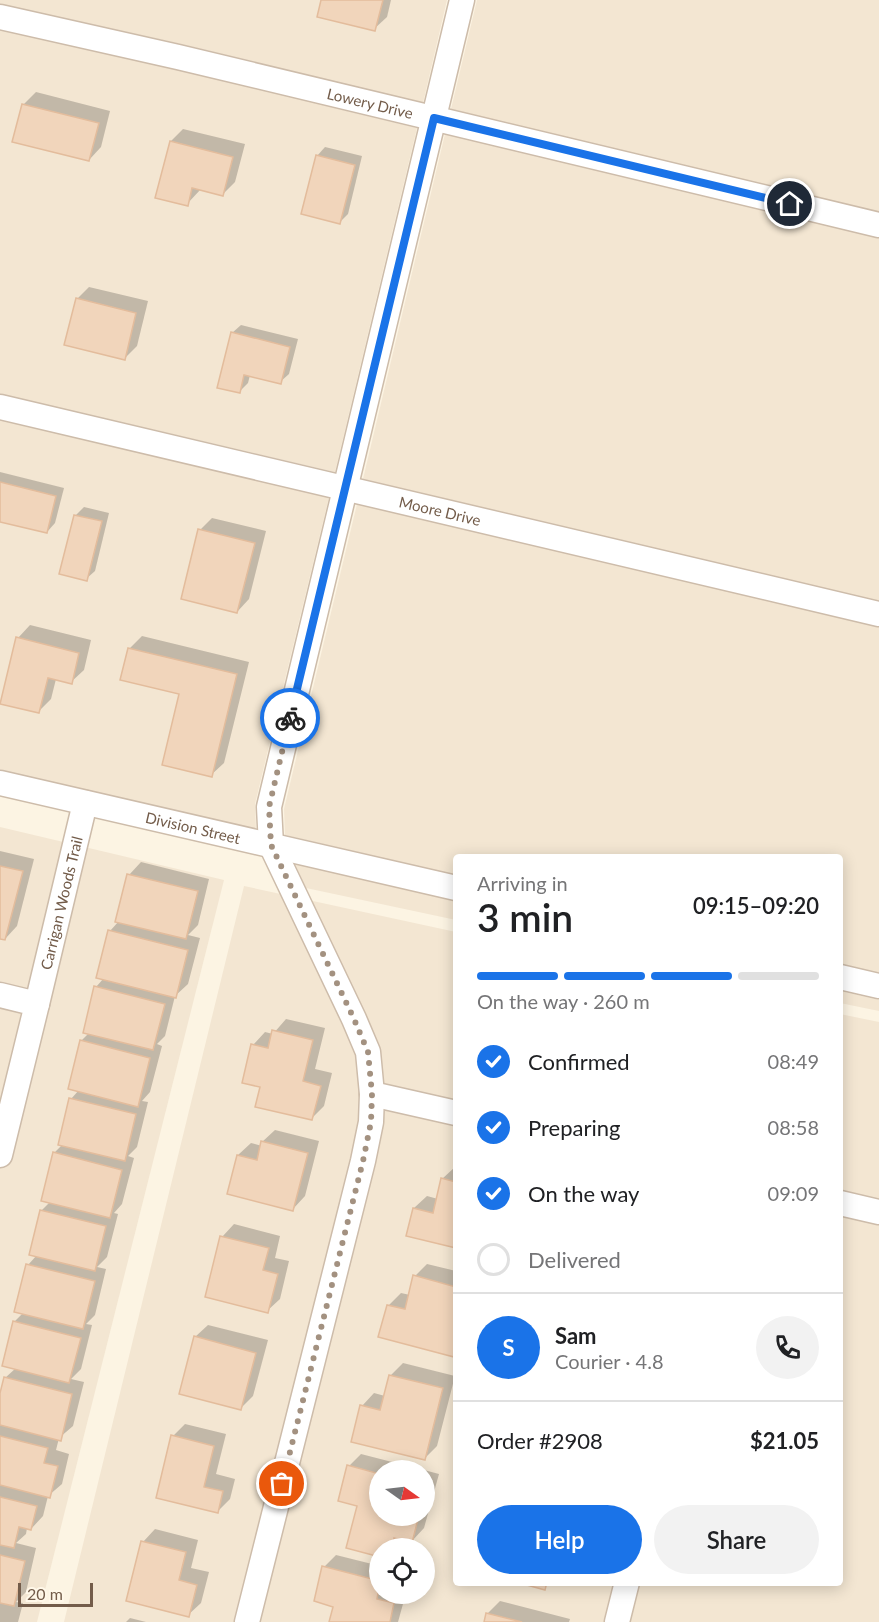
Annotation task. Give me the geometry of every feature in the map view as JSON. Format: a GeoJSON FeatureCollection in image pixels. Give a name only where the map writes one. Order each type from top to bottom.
{"type":"FeatureCollection","features":[{"type":"Feature","properties":{"kind":"street"},"geometry":{"type":"LineString","coordinates":[[247,1622],[363,1161],[371,1122],[372,1094],[368,1052],[271,845],[269,807],[462,0]]}},
{"type":"Feature","properties":{"kind":"street","name":"Lowery Drive"},"geometry":{"type":"LineString","coordinates":[[0,17],[190,60],[879,225]]}},
{"type":"Feature","properties":{"kind":"street","name":"Moore Drive"},"geometry":{"type":"LineString","coordinates":[[0,407],[879,614]]}},
{"type":"Feature","properties":{"kind":"street","name":"Division Street"},"geometry":{"type":"LineString","coordinates":[[0,783],[453,887]]}},
{"type":"Feature","properties":{"kind":"street","name":"Carrigan Woods Trail"},"geometry":{"type":"LineString","coordinates":[[0,1155],[85,803]]}},
{"type":"Feature","properties":{"kind":"street"},"geometry":{"type":"LineString","coordinates":[[843,978],[879,986]]}},
{"type":"Feature","properties":{"kind":"street"},"geometry":{"type":"LineString","coordinates":[[0,995],[37,1004]]}},
{"type":"Feature","properties":{"kind":"street"},"geometry":{"type":"LineString","coordinates":[[372,1094],[453,1112]]}},
{"type":"Feature","properties":{"kind":"street"},"geometry":{"type":"LineString","coordinates":[[843,1204],[879,1212]]}},
{"type":"Feature","properties":{"kind":"street"},"geometry":{"type":"LineString","coordinates":[[617,1622],[626,1586]]}},
{"type":"Feature","properties":{"kind":"shaded area"},"geometry":{"type":"Polygon","coordinates":[[[0,0],[447,0],[423,103],[181,44],[0,4],[0,0]]]}},
{"type":"Feature","properties":{"kind":"shaded area"},"geometry":{"type":"Polygon","coordinates":[[[477,0],[879,0],[879,212],[451,109],[477,0]]]}},
{"type":"Feature","properties":{"kind":"shaded area"},"geometry":{"type":"Polygon","coordinates":[[[0,30],[175,69],[417,128],[335,472],[0,394],[0,30]]]}},
{"type":"Feature","properties":{"kind":"shaded area"},"geometry":{"type":"Polygon","coordinates":[[[445,134],[879,238],[879,601],[363,479],[445,134]]]}},
{"type":"Feature","properties":{"kind":"shaded area"},"geometry":{"type":"Polygon","coordinates":[[[0,420],[329,497],[255,804],[256,829],[0,770],[0,420]]]}},
{"type":"Feature","properties":{"kind":"shaded area"},"geometry":{"type":"Polygon","coordinates":[[[357,504],[879,627],[879,973],[843,965],[843,854],[453,854],[453,874],[285,835],[284,809],[357,504]]]}},
{"type":"Feature","properties":{"kind":"shaded area"},"geometry":{"type":"Polygon","coordinates":[[[0,827],[224,880],[37,1622],[0,1622],[0,827]]]}},
{"type":"Feature","properties":{"kind":"shaded area"},"geometry":{"type":"Polygon","coordinates":[[[295,864],[453,900],[453,919],[306,888],[295,864]]]}},
{"type":"Feature","properties":{"kind":"shaded area"},"geometry":{"type":"Polygon","coordinates":[[[244,886],[453,931],[453,1586],[843,1586],[843,1015],[879,1022],[879,1622],[64,1622],[244,886]]]}},
{"type":"Feature","properties":{"kind":"shaded area"},"geometry":{"type":"Polygon","coordinates":[[[843,992],[879,1000],[879,1011],[843,1004],[843,992]]]}},
{"type":"Feature","properties":{"kind":"building"},"geometry":{"type":"Polygon","coordinates":[[[321,0],[383,0],[375,31],[317,17],[321,0]]]}},
{"type":"Feature","properties":{"kind":"building"},"geometry":{"type":"Polygon","coordinates":[[[22,104],[99,123],[89,161],[12,142],[22,104]]]}},
{"type":"Feature","properties":{"kind":"building"},"geometry":{"type":"Polygon","coordinates":[[[170,141],[233,157],[223,196],[192,188],[188,206],[155,198],[170,141]]]}},
{"type":"Feature","properties":{"kind":"building"},"geometry":{"type":"Polygon","coordinates":[[[316,155],[355,165],[340,224],[301,214],[316,155]]]}},
{"type":"Feature","properties":{"kind":"building"},"geometry":{"type":"Polygon","coordinates":[[[76,298],[136,313],[125,360],[64,345],[76,298]]]}},
{"type":"Feature","properties":{"kind":"building"},"geometry":{"type":"Polygon","coordinates":[[[231,332],[290,347],[281,384],[244,375],[240,393],[217,388],[231,332]]]}},
{"type":"Feature","properties":{"kind":"building"},"geometry":{"type":"Polygon","coordinates":[[[0,482],[56,496],[47,533],[0,522],[0,482]]]}},
{"type":"Feature","properties":{"kind":"building"},"geometry":{"type":"Polygon","coordinates":[[[74,515],[102,521],[87,581],[59,574],[74,515]]]}},
{"type":"Feature","properties":{"kind":"building"},"geometry":{"type":"Polygon","coordinates":[[[198,529],[255,543],[237,613],[181,599],[198,529]]]}},
{"type":"Feature","properties":{"kind":"building"},"geometry":{"type":"Polygon","coordinates":[[[16,637],[79,653],[72,684],[48,678],[39,713],[0,704],[16,637]]]}},
{"type":"Feature","properties":{"kind":"building"},"geometry":{"type":"Polygon","coordinates":[[[128,648],[237,674],[212,777],[162,765],[179,694],[120,680],[128,648]]]}},
{"type":"Feature","properties":{"kind":"building"},"geometry":{"type":"Polygon","coordinates":[[[0,866],[23,871],[5,940],[0,939],[0,866]]]}},
{"type":"Feature","properties":{"kind":"building"},"geometry":{"type":"Polygon","coordinates":[[[127,874],[198,891],[186,939],[115,922],[127,874]]]}},
{"type":"Feature","properties":{"kind":"building"},"geometry":{"type":"Polygon","coordinates":[[[108,930],[188,950],[176,998],[96,978],[108,930]]]}},
{"type":"Feature","properties":{"kind":"building"},"geometry":{"type":"Polygon","coordinates":[[[94,986],[165,1004],[153,1050],[83,1033],[94,986]]]}},
{"type":"Feature","properties":{"kind":"building"},"geometry":{"type":"Polygon","coordinates":[[[272,1030],[313,1040],[303,1081],[321,1086],[312,1120],[255,1107],[260,1087],[242,1083],[251,1044],[268,1048],[272,1030]]]}},
{"type":"Feature","properties":{"kind":"building"},"geometry":{"type":"Polygon","coordinates":[[[80,1040],[150,1058],[138,1107],[68,1089],[80,1040]]]}},
{"type":"Feature","properties":{"kind":"building"},"geometry":{"type":"Polygon","coordinates":[[[69,1098],[136,1114],[125,1161],[58,1145],[69,1098]]]}},
{"type":"Feature","properties":{"kind":"building"},"geometry":{"type":"Polygon","coordinates":[[[261,1141],[308,1153],[293,1211],[227,1194],[237,1155],[257,1160],[261,1141]]]}},
{"type":"Feature","properties":{"kind":"building"},"geometry":{"type":"Polygon","coordinates":[[[53,1152],[122,1170],[110,1218],[41,1201],[53,1152]]]}},
{"type":"Feature","properties":{"kind":"building"},"geometry":{"type":"Polygon","coordinates":[[[441,1178],[453,1181],[453,1247],[406,1236],[413,1208],[433,1213],[441,1178]]]}},
{"type":"Feature","properties":{"kind":"building"},"geometry":{"type":"Polygon","coordinates":[[[40,1210],[106,1226],[95,1271],[29,1255],[40,1210]]]}},
{"type":"Feature","properties":{"kind":"building"},"geometry":{"type":"Polygon","coordinates":[[[220,1236],[269,1248],[263,1270],[278,1274],[268,1313],[205,1297],[220,1236]]]}},
{"type":"Feature","properties":{"kind":"building"},"geometry":{"type":"Polygon","coordinates":[[[26,1264],[95,1281],[83,1329],[14,1312],[26,1264]]]}},
{"type":"Feature","properties":{"kind":"building"},"geometry":{"type":"Polygon","coordinates":[[[413,1275],[453,1286],[453,1357],[378,1337],[387,1305],[405,1309],[413,1275]]]}},
{"type":"Feature","properties":{"kind":"building"},"geometry":{"type":"Polygon","coordinates":[[[13,1321],[81,1338],[69,1383],[2,1366],[13,1321]]]}},
{"type":"Feature","properties":{"kind":"building"},"geometry":{"type":"Polygon","coordinates":[[[194,1336],[256,1353],[241,1410],[179,1394],[194,1336]]]}},
{"type":"Feature","properties":{"kind":"building"},"geometry":{"type":"Polygon","coordinates":[[[389,1375],[443,1388],[425,1460],[351,1442],[360,1405],[380,1410],[389,1375]]]}},
{"type":"Feature","properties":{"kind":"building"},"geometry":{"type":"Polygon","coordinates":[[[4,1377],[72,1394],[61,1441],[0,1425],[0,1393],[4,1377]]]}},
{"type":"Feature","properties":{"kind":"building"},"geometry":{"type":"Polygon","coordinates":[[[171,1435],[214,1446],[204,1487],[223,1491],[218,1513],[156,1498],[171,1435]]]}},
{"type":"Feature","properties":{"kind":"building"},"geometry":{"type":"Polygon","coordinates":[[[0,1436],[48,1448],[44,1463],[58,1466],[50,1498],[0,1485],[0,1436]]]}},
{"type":"Feature","properties":{"kind":"building"},"geometry":{"type":"Polygon","coordinates":[[[347,1465],[369,1471],[369,1526],[416,1526],[413,1538],[369,1538],[369,1554],[346,1548],[357,1506],[338,1501],[347,1465]]]}},
{"type":"Feature","properties":{"kind":"building"},"geometry":{"type":"Polygon","coordinates":[[[0,1497],[37,1506],[31,1530],[19,1527],[14,1548],[0,1545],[0,1497]]]}},
{"type":"Feature","properties":{"kind":"building"},"geometry":{"type":"Polygon","coordinates":[[[141,1541],[186,1552],[179,1580],[197,1585],[189,1617],[126,1601],[141,1541]]]}},
{"type":"Feature","properties":{"kind":"building"},"geometry":{"type":"Polygon","coordinates":[[[0,1555],[25,1561],[14,1606],[0,1603],[0,1555]]]}},
{"type":"Feature","properties":{"kind":"building"},"geometry":{"type":"Polygon","coordinates":[[[322,1566],[369,1578],[369,1604],[394,1604],[390,1622],[329,1622],[333,1607],[314,1601],[322,1566]]]}},
{"type":"Feature","properties":{"kind":"building"},"geometry":{"type":"Polygon","coordinates":[[[530,1586],[546,1586],[545,1590],[530,1586]]]}},
{"type":"Feature","properties":{"kind":"building"},"geometry":{"type":"Polygon","coordinates":[[[486,1613],[522,1622],[484,1622],[486,1613]]]}},
{"type":"Feature","properties":{"kind":"way so far"},"geometry":{"type":"LineString","coordinates":[[282,1484],[363,1161],[371,1122],[372,1094],[368,1052],[271,845],[269,807],[290,718]]}},
{"type":"Feature","properties":{"kind":"route"},"geometry":{"type":"LineString","coordinates":[[290,718],[434,118],[790,204]]}}]}
